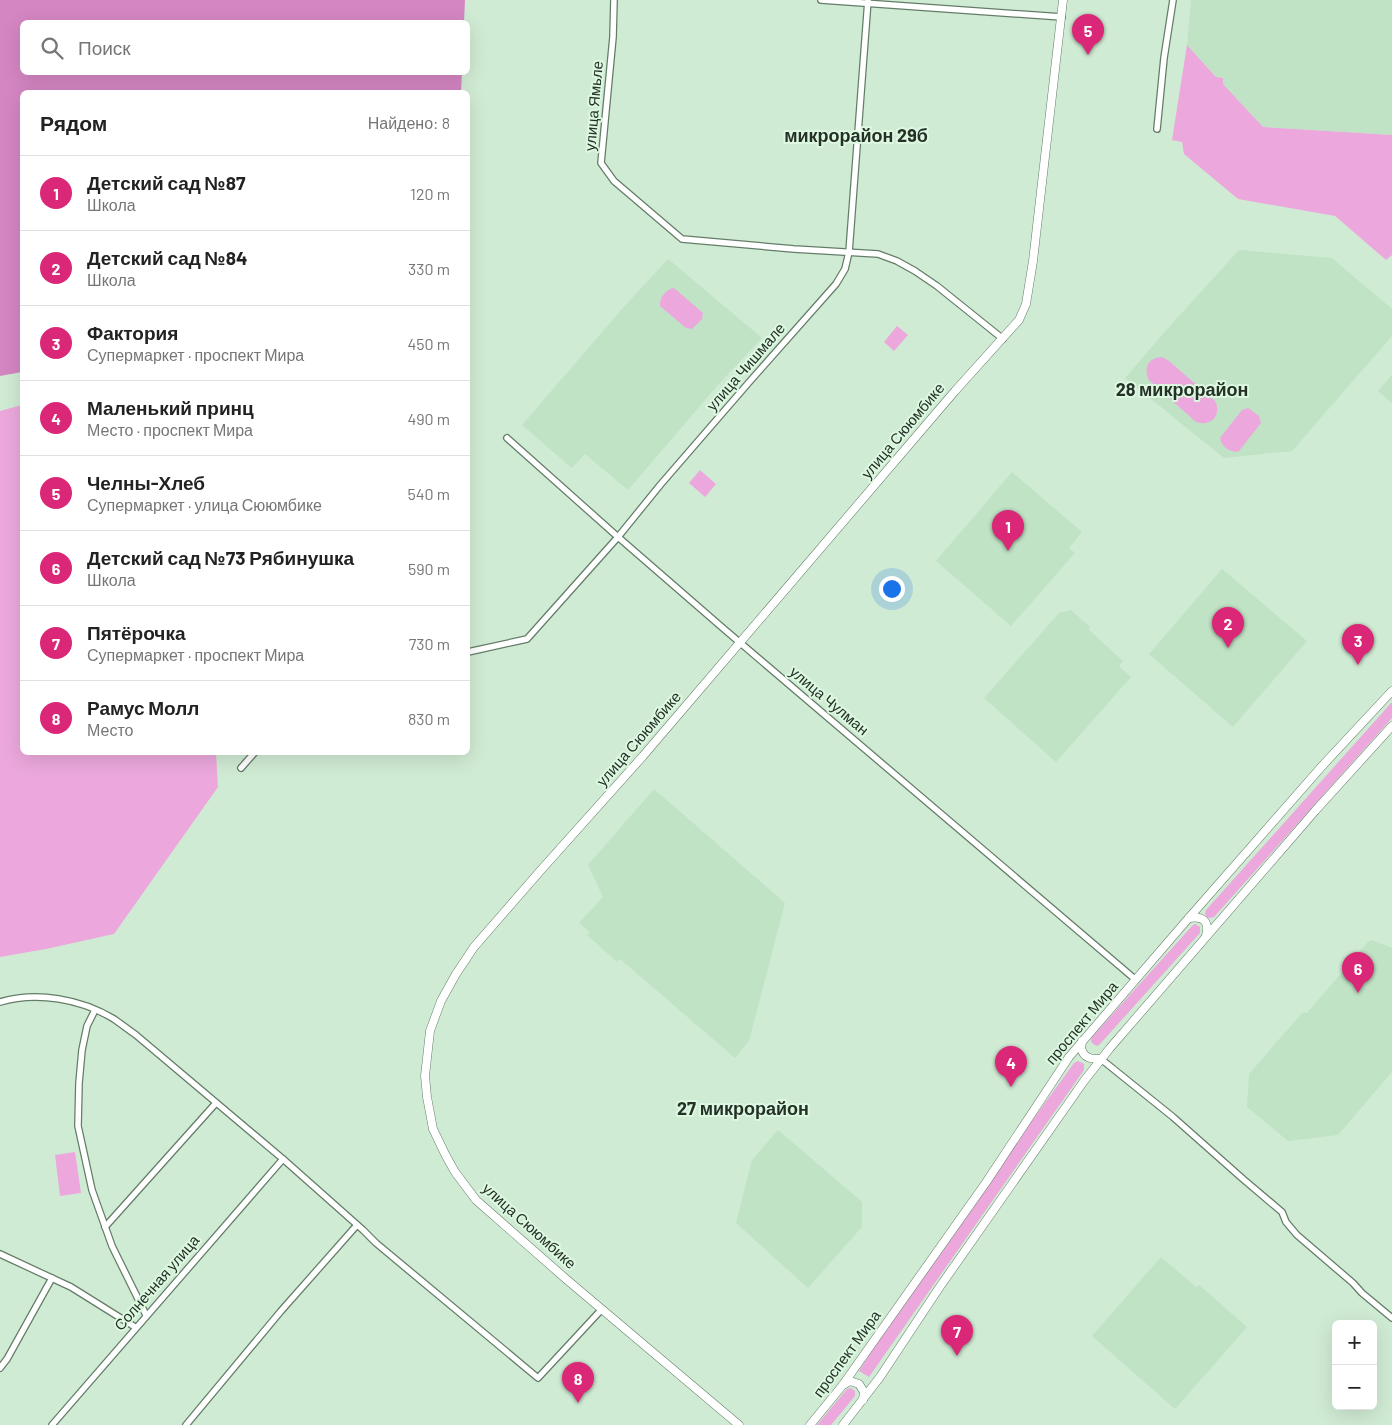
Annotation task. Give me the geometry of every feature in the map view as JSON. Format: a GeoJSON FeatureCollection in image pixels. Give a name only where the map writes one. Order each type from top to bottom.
{"type":"FeatureCollection","features":[{"type":"Feature","properties":{"kind":"main road","name":"улица Сююмбике"},"geometry":{"type":"LineString","coordinates":[[739,1425],[566,1279],[476,1200],[455,1172],[438,1139],[430,1117],[425,1076],[430,1031],[441,1002],[470,952],[643,756],[950,397],[1019,320],[1026,304],[1033,261],[1063,0]]}},
{"type":"Feature","properties":{"kind":"main road","name":"проспект Мира"},"geometry":{"type":"LineString","coordinates":[[810,1425],[842,1386],[987,1181],[1032,1111],[1083,1040],[1189,918],[1392,691]]}},
{"type":"Feature","properties":{"kind":"main road"},"geometry":{"type":"LineString","coordinates":[[843,1425],[880,1377],[939,1288],[1101,1059],[1315,811],[1392,726]]}},
{"type":"Feature","properties":{"kind":"main road"},"geometry":{"type":"LineString","coordinates":[[1189,918],[1200,918],[1205,922],[1208,928],[1206,936]]}},
{"type":"Feature","properties":{"kind":"main road"},"geometry":{"type":"LineString","coordinates":[[1083,1040],[1081,1048],[1084,1055],[1092,1059],[1101,1059]]}},
{"type":"Feature","properties":{"kind":"main road"},"geometry":{"type":"LineString","coordinates":[[842,1386],[850,1381],[859,1384],[864,1392],[862,1401]]}},
{"type":"Feature","properties":{"kind":"street","name":"улица Ямьле"},"geometry":{"type":"LineString","coordinates":[[614,0],[613,37],[601,163],[614,181],[682,238],[776,248],[849,252]]}},
{"type":"Feature","properties":{"kind":"street"},"geometry":{"type":"LineString","coordinates":[[821,0],[1062,17]]}},
{"type":"Feature","properties":{"kind":"street"},"geometry":{"type":"LineString","coordinates":[[1157,129],[1172,0]]}},
{"type":"Feature","properties":{"kind":"street","name":"улица Чишмале"},"geometry":{"type":"LineString","coordinates":[[470,652],[527,639],[618,537],[750,380],[836,284],[845,269],[849,252],[868,2]]}},
{"type":"Feature","properties":{"kind":"street"},"geometry":{"type":"LineString","coordinates":[[849,252],[878,254],[915,270],[1002,339]]}},
{"type":"Feature","properties":{"kind":"street","name":"улица Чулман"},"geometry":{"type":"LineString","coordinates":[[507,438],[741,643],[1136,980]]}},
{"type":"Feature","properties":{"kind":"street"},"geometry":{"type":"LineString","coordinates":[[241,768],[252,755]]}},
{"type":"Feature","properties":{"kind":"street"},"geometry":{"type":"LineString","coordinates":[[0,1002],[13,999],[45,997],[72,1003],[95,1010],[113,1019],[136,1035],[283,1159],[376,1242],[538,1378],[602,1309]]}},
{"type":"Feature","properties":{"kind":"street"},"geometry":{"type":"LineString","coordinates":[[95,1010],[87,1026],[82,1050],[78,1126],[92,1190],[105,1227],[112,1246],[146,1315]]}},
{"type":"Feature","properties":{"kind":"street"},"geometry":{"type":"LineString","coordinates":[[1101,1059],[1173,1117],[1282,1212],[1286,1222],[1297,1235],[1392,1318]]}},
{"type":"Feature","properties":{"kind":"street"},"geometry":{"type":"LineString","coordinates":[[105,1227],[216,1103]]}},
{"type":"Feature","properties":{"kind":"street","name":"Солнечная улица"},"geometry":{"type":"LineString","coordinates":[[52,1425],[135,1327],[283,1159]]}},
{"type":"Feature","properties":{"kind":"street"},"geometry":{"type":"LineString","coordinates":[[186,1425],[281,1311],[357,1225]]}},
{"type":"Feature","properties":{"kind":"street"},"geometry":{"type":"LineString","coordinates":[[0,1254],[71,1287],[135,1327]]}},
{"type":"Feature","properties":{"kind":"street"},"geometry":{"type":"LineString","coordinates":[[0,1368],[7,1359],[52,1278]]}},
{"type":"Feature","properties":{"kind":"shaded area"},"geometry":{"type":"Polygon","coordinates":[[[0,0],[465,0],[464,20],[20,20],[20,75],[462,75],[461,90],[20,90],[20,372],[0,376],[0,0]]]}},
{"type":"Feature","properties":{"kind":"shaded area"},"geometry":{"type":"Polygon","coordinates":[[[1191,0],[1392,0],[1392,135],[1263,127],[1187,45],[1191,0]]]}},
{"type":"Feature","properties":{"kind":"shaded area"},"geometry":{"type":"Polygon","coordinates":[[[1187,45],[1216,77],[1223,78],[1223,84],[1263,127],[1392,135],[1392,255],[1386,260],[1335,216],[1238,199],[1184,154],[1182,142],[1172,140],[1187,45]]]}},
{"type":"Feature","properties":{"kind":"shaded area"},"geometry":{"type":"Polygon","coordinates":[[[1239,250],[1332,258],[1392,309],[1392,336],[1292,451],[1224,458],[1125,378],[1239,250]]]}},
{"type":"Feature","properties":{"kind":"shaded area"},"geometry":{"type":"Polygon","coordinates":[[[668,259],[762,338],[717,386],[628,490],[585,454],[572,468],[522,425],[622,309],[668,259]]]}},
{"type":"Feature","properties":{"kind":"shaded area"},"geometry":{"type":"Polygon","coordinates":[[[674,288],[703,313],[702,319],[692,329],[686,328],[660,306],[664,294],[674,288]]]}},
{"type":"Feature","properties":{"kind":"shaded area"},"geometry":{"type":"Polygon","coordinates":[[[897,326],[908,335],[894,351],[884,342],[897,326]]]}},
{"type":"Feature","properties":{"kind":"shaded area"},"geometry":{"type":"Polygon","coordinates":[[[1162,357],[1215,401],[1217,411],[1214,419],[1206,423],[1196,422],[1149,380],[1147,376],[1148,364],[1153,359],[1162,357]]]}},
{"type":"Feature","properties":{"kind":"shaded area"},"geometry":{"type":"Polygon","coordinates":[[[1392,375],[1392,403],[1378,391],[1392,375]]]}},
{"type":"Feature","properties":{"kind":"shaded area"},"geometry":{"type":"Polygon","coordinates":[[[20,406],[20,755],[216,755],[218,787],[114,934],[0,957],[0,411],[20,406]]]}},
{"type":"Feature","properties":{"kind":"shaded area"},"geometry":{"type":"Polygon","coordinates":[[[1248,408],[1259,416],[1261,423],[1239,451],[1227,449],[1222,444],[1220,438],[1242,410],[1248,408]]]}},
{"type":"Feature","properties":{"kind":"shaded area"},"geometry":{"type":"Polygon","coordinates":[[[700,470],[716,484],[705,497],[689,483],[700,470]]]}},
{"type":"Feature","properties":{"kind":"shaded area"},"geometry":{"type":"Polygon","coordinates":[[[1012,472],[1082,532],[1069,548],[1075,553],[1011,626],[936,561],[1012,472]]]}},
{"type":"Feature","properties":{"kind":"shaded area"},"geometry":{"type":"Polygon","coordinates":[[[1222,569],[1307,641],[1233,727],[1149,654],[1222,569]]]}},
{"type":"Feature","properties":{"kind":"shaded area"},"geometry":{"type":"Polygon","coordinates":[[[1071,610],[1090,627],[1089,630],[1123,661],[1119,666],[1131,677],[1056,762],[984,698],[1059,613],[1071,610]]]}},
{"type":"Feature","properties":{"kind":"shaded area"},"geometry":{"type":"Polygon","coordinates":[[[1392,702],[1392,718],[1214,917],[1206,917],[1206,910],[1392,702]]]}},
{"type":"Feature","properties":{"kind":"shaded area"},"geometry":{"type":"Polygon","coordinates":[[[654,789],[785,903],[749,1041],[735,1058],[620,959],[617,962],[587,935],[590,932],[579,923],[603,897],[588,865],[654,789]]]}},
{"type":"Feature","properties":{"kind":"shaded area"},"geometry":{"type":"Polygon","coordinates":[[[1195,924],[1200,927],[1200,933],[1100,1044],[1097,1046],[1093,1044],[1091,1041],[1092,1037],[1195,924]]]}},
{"type":"Feature","properties":{"kind":"shaded area"},"geometry":{"type":"Polygon","coordinates":[[[1372,940],[1392,948],[1392,1072],[1338,1135],[1288,1141],[1247,1107],[1249,1074],[1302,1013],[1307,1013],[1368,942],[1372,940]]]}},
{"type":"Feature","properties":{"kind":"shaded area"},"geometry":{"type":"Polygon","coordinates":[[[1078,1061],[1084,1064],[1084,1070],[869,1377],[859,1371],[925,1268],[1074,1063],[1078,1061]]]}},
{"type":"Feature","properties":{"kind":"shaded area"},"geometry":{"type":"Polygon","coordinates":[[[778,1130],[862,1202],[862,1227],[808,1288],[736,1223],[752,1160],[778,1130]]]}},
{"type":"Feature","properties":{"kind":"shaded area"},"geometry":{"type":"Polygon","coordinates":[[[75,1152],[81,1193],[60,1196],[55,1155],[75,1152]]]}},
{"type":"Feature","properties":{"kind":"shaded area"},"geometry":{"type":"Polygon","coordinates":[[[1161,1257],[1196,1287],[1199,1285],[1247,1327],[1175,1409],[1092,1336],[1161,1257]]]}},
{"type":"Feature","properties":{"kind":"shaded area"},"geometry":{"type":"Polygon","coordinates":[[[851,1388],[855,1391],[855,1396],[831,1425],[817,1425],[847,1389],[851,1388]]]}},
{"type":"Feature","properties":{"kind":"place","name":"Челны-Хлеб"},"geometry":{"type":"Point","coordinates":[1088,55]}},
{"type":"Feature","properties":{"kind":"place","name":"Детский сад №87"},"geometry":{"type":"Point","coordinates":[1008,551]}},
{"type":"Feature","properties":{"kind":"place","name":"Детский сад №84"},"geometry":{"type":"Point","coordinates":[1228,648]}},
{"type":"Feature","properties":{"kind":"place","name":"Фактория"},"geometry":{"type":"Point","coordinates":[1358,665]}},
{"type":"Feature","properties":{"kind":"place","name":"Детский сад №73 Рябинушка"},"geometry":{"type":"Point","coordinates":[1358,993]}},
{"type":"Feature","properties":{"kind":"place","name":"Маленький принц"},"geometry":{"type":"Point","coordinates":[1011,1087]}},
{"type":"Feature","properties":{"kind":"place","name":"Пятёрочка"},"geometry":{"type":"Point","coordinates":[957,1356]}},
{"type":"Feature","properties":{"kind":"place","name":"Рамус Молл"},"geometry":{"type":"Point","coordinates":[578,1403]}},
{"type":"Feature","properties":{"kind":"district","name":"микрорайон 29б"},"geometry":{"type":"Point","coordinates":[856,136]}},
{"type":"Feature","properties":{"kind":"district","name":"28 микрорайон"},"geometry":{"type":"Point","coordinates":[1182,390]}},
{"type":"Feature","properties":{"kind":"district","name":"27 микрорайон"},"geometry":{"type":"Point","coordinates":[743,1109]}}]}
